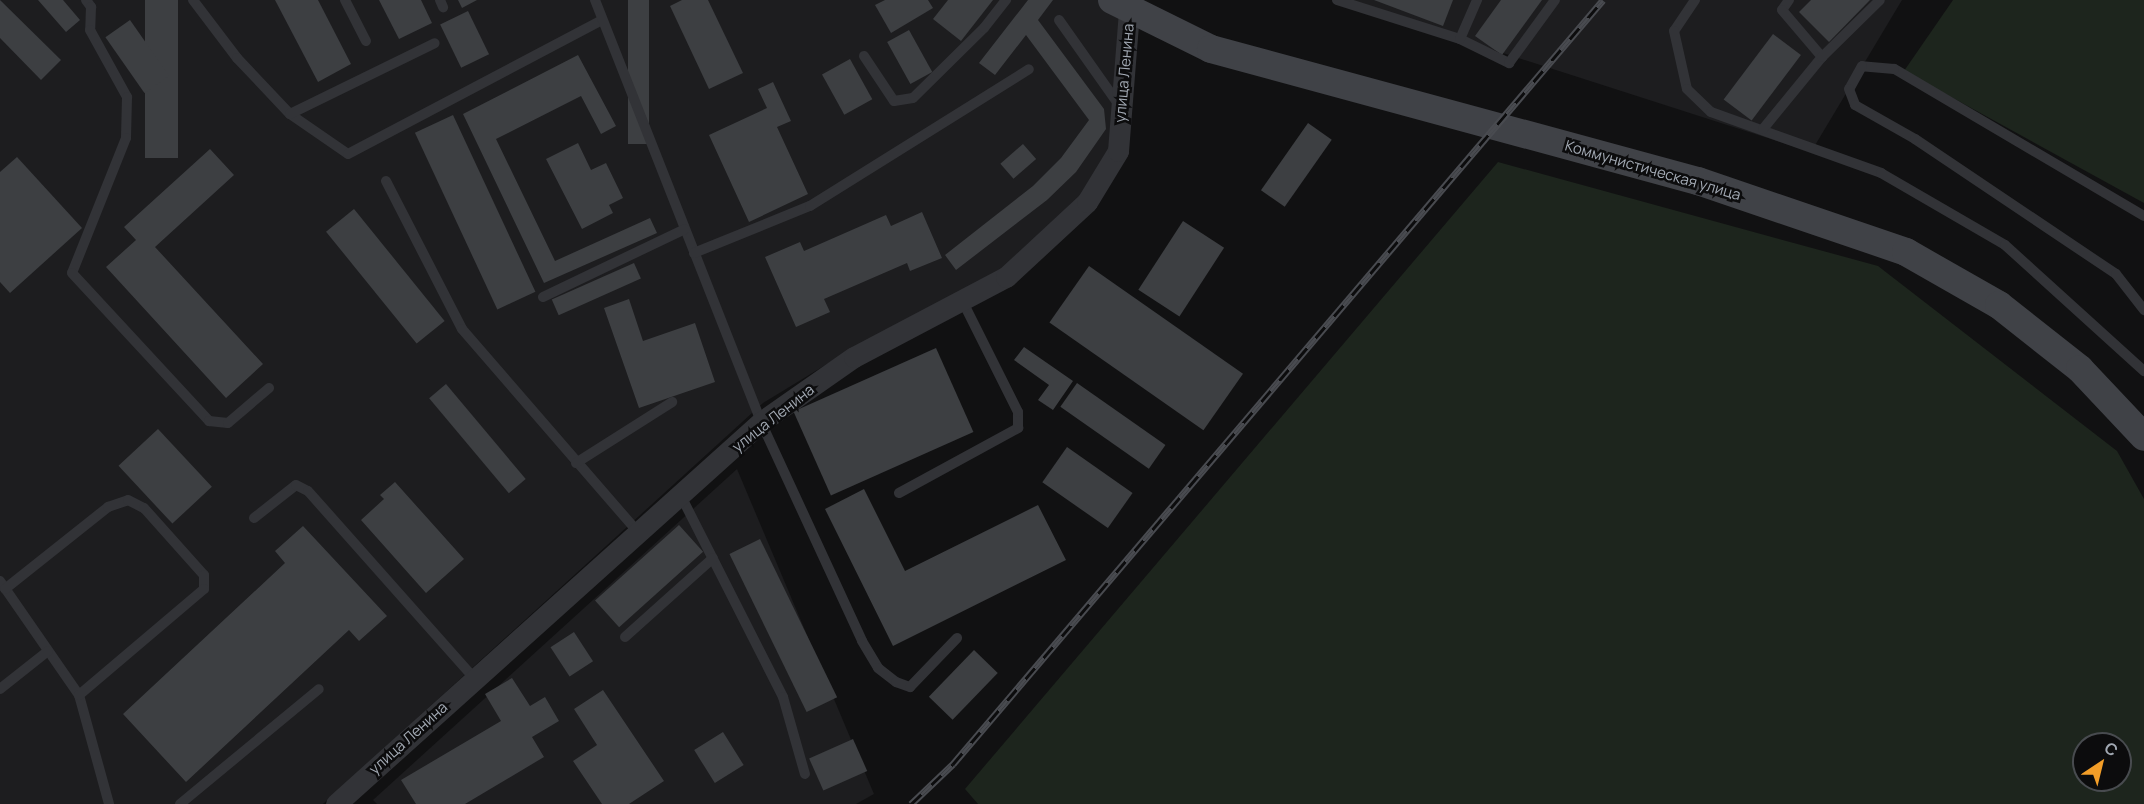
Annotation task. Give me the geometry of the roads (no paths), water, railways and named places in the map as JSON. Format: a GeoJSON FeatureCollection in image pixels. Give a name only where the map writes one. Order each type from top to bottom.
{"type":"FeatureCollection","features":[{"type":"Feature","properties":{"kind":"main road","name":"Коммунистическая улица"},"geometry":{"type":"LineString","coordinates":[[1120,6],[1211,49],[1698,181],[1906,252],[1999,305],[2080,369],[2144,437]]}},
{"type":"Feature","properties":{"kind":"street","name":"улица Ленина"},"geometry":{"type":"LineString","coordinates":[[336,804],[761,422],[854,357],[1006,277],[1087,202],[1118,151],[1121,107],[1120,6]]}},
{"type":"Feature","properties":{"kind":"lane"},"geometry":{"type":"LineString","coordinates":[[86,0],[91,7],[90,30],[127,97],[126,138],[72,273],[209,422],[228,423],[269,388]]}},
{"type":"Feature","properties":{"kind":"lane"},"geometry":{"type":"LineString","coordinates":[[193,0],[237,58],[290,114],[348,154],[602,20]]}},
{"type":"Feature","properties":{"kind":"lane"},"geometry":{"type":"LineString","coordinates":[[345,0],[366,41]]}},
{"type":"Feature","properties":{"kind":"lane"},"geometry":{"type":"LineString","coordinates":[[595,0],[761,422],[862,641],[878,668],[896,682],[910,687],[957,638]]}},
{"type":"Feature","properties":{"kind":"lane"},"geometry":{"type":"LineString","coordinates":[[864,56],[894,101],[913,98],[984,28],[1006,0]]}},
{"type":"Feature","properties":{"kind":"lane"},"geometry":{"type":"LineString","coordinates":[[1336,0],[1460,39],[1509,63],[1555,0]]}},
{"type":"Feature","properties":{"kind":"lane"},"geometry":{"type":"LineString","coordinates":[[1460,39],[1477,0]]}},
{"type":"Feature","properties":{"kind":"lane"},"geometry":{"type":"LineString","coordinates":[[1695,0],[1674,31],[1687,89],[1711,112],[1881,173],[2005,245],[2144,371]]}},
{"type":"Feature","properties":{"kind":"lane"},"geometry":{"type":"LineString","coordinates":[[1789,0],[1782,10],[1822,57]]}},
{"type":"Feature","properties":{"kind":"lane"},"geometry":{"type":"LineString","coordinates":[[1763,129],[1822,57],[1880,0]]}},
{"type":"Feature","properties":{"kind":"lane"},"geometry":{"type":"LineString","coordinates":[[1059,20],[1121,107]]}},
{"type":"Feature","properties":{"kind":"lane"},"geometry":{"type":"LineString","coordinates":[[290,114],[435,43]]}},
{"type":"Feature","properties":{"kind":"lane"},"geometry":{"type":"LineString","coordinates":[[2144,216],[1894,69],[1863,66],[1849,89],[1855,105],[1915,139],[2116,274],[2144,310]]}},
{"type":"Feature","properties":{"kind":"lane"},"geometry":{"type":"LineString","coordinates":[[694,253],[810,206],[1029,69]]}},
{"type":"Feature","properties":{"kind":"lane"},"geometry":{"type":"LineString","coordinates":[[386,181],[462,329],[638,532]]}},
{"type":"Feature","properties":{"kind":"lane"},"geometry":{"type":"LineString","coordinates":[[543,297],[685,229]]}},
{"type":"Feature","properties":{"kind":"lane"},"geometry":{"type":"LineString","coordinates":[[899,493],[1018,428],[1018,412],[962,300]]}},
{"type":"Feature","properties":{"kind":"lane"},"geometry":{"type":"LineString","coordinates":[[576,463],[672,402]]}},
{"type":"Feature","properties":{"kind":"lane"},"geometry":{"type":"LineString","coordinates":[[254,518],[296,485],[308,491],[474,678]]}},
{"type":"Feature","properties":{"kind":"lane"},"geometry":{"type":"LineString","coordinates":[[680,494],[783,697],[805,774]]}},
{"type":"Feature","properties":{"kind":"lane"},"geometry":{"type":"LineString","coordinates":[[78,695],[204,589],[204,575],[144,508],[128,500],[108,507],[3,585],[78,695],[109,804]]}},
{"type":"Feature","properties":{"kind":"lane"},"geometry":{"type":"LineString","coordinates":[[625,637],[713,558]]}},
{"type":"Feature","properties":{"kind":"lane"},"geometry":{"type":"LineString","coordinates":[[0,689],[48,651]]}},
{"type":"Feature","properties":{"kind":"lane"},"geometry":{"type":"LineString","coordinates":[[180,804],[319,689]]}},
{"type":"Feature","properties":{"kind":"railway"},"geometry":{"type":"LineString","coordinates":[[911,804],[953,764],[1603,0]]}}]}
